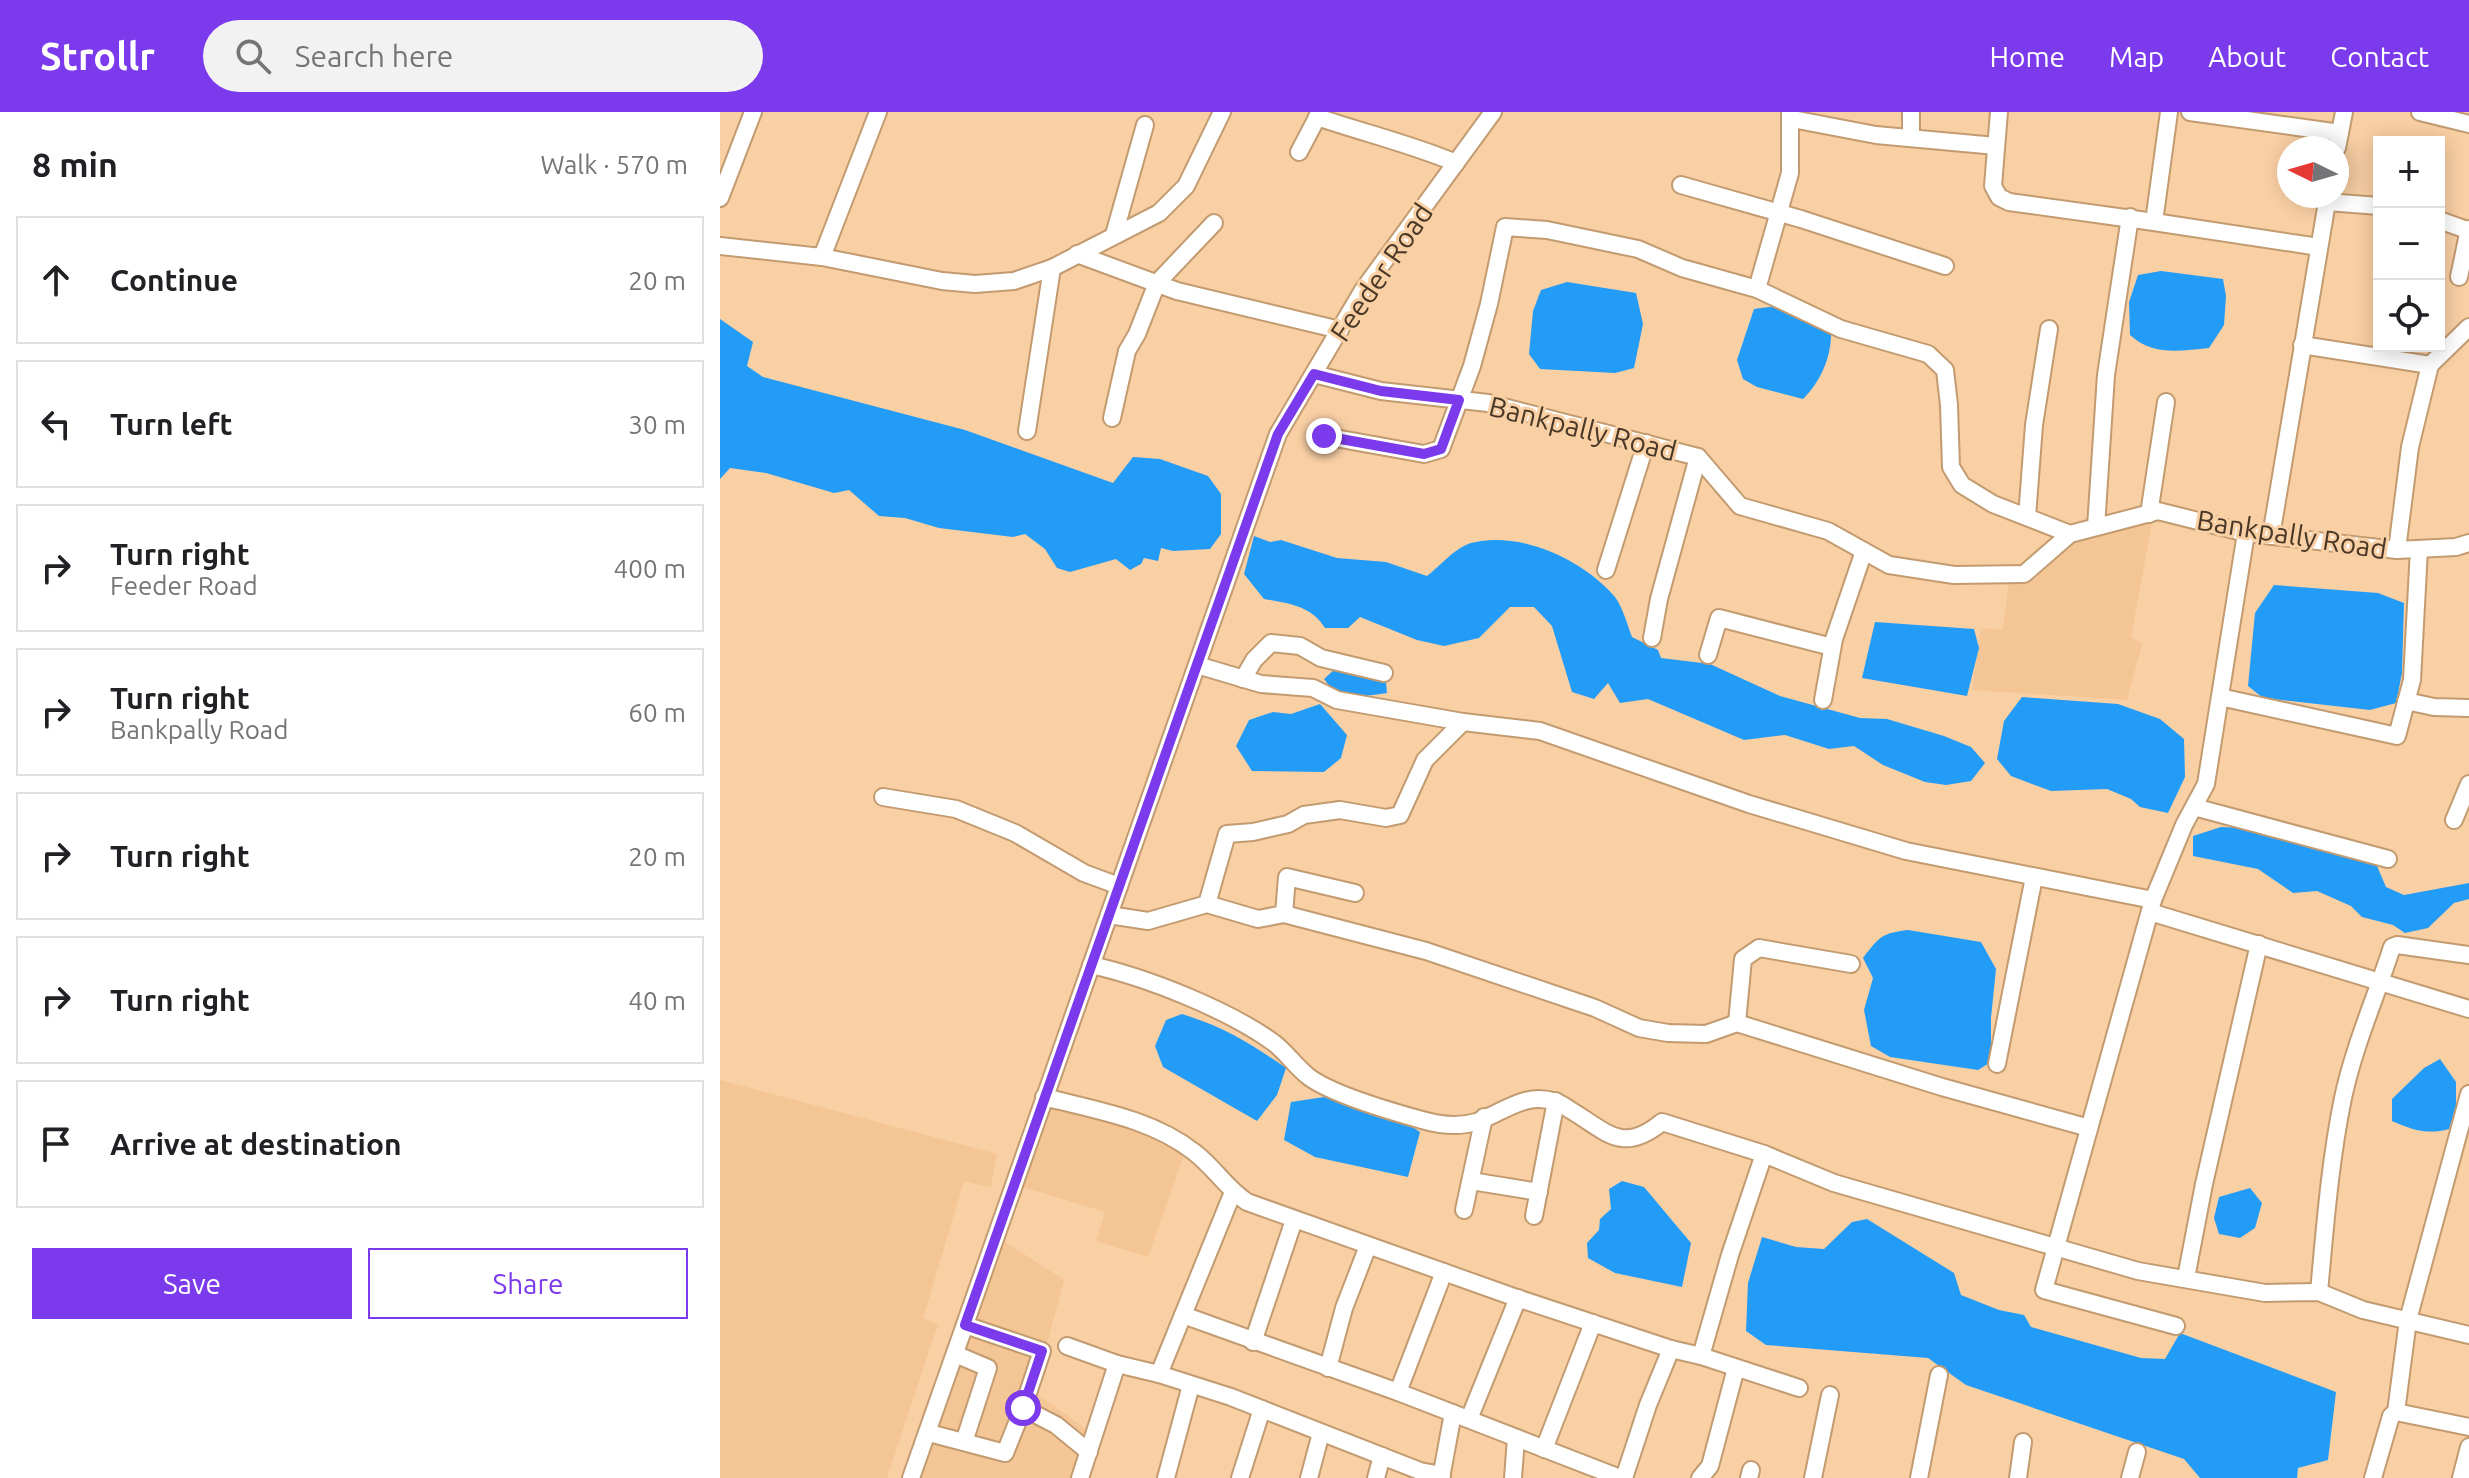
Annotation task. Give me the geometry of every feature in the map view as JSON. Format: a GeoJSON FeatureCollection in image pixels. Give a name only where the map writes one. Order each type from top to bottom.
{"type":"FeatureCollection","features":[{"type":"Feature","properties":{"kind":"street"},"geometry":{"type":"LineString","coordinates":[[720,198],[753,112]]}},
{"type":"Feature","properties":{"kind":"street"},"geometry":{"type":"LineString","coordinates":[[822,257],[878,112]]}},
{"type":"Feature","properties":{"kind":"street"},"geometry":{"type":"LineString","coordinates":[[720,246],[822,257],[942,281],[975,284],[1014,281],[1052,268],[1159,213],[1186,186],[1222,112]]}},
{"type":"Feature","properties":{"kind":"street","name":"Feeder Road"},"geometry":{"type":"LineString","coordinates":[[915,1477],[1044,1097],[1278,434],[1363,290],[1493,112]]}},
{"type":"Feature","properties":{"kind":"street"},"geometry":{"type":"LineString","coordinates":[[1911,112],[1911,138]]}},
{"type":"Feature","properties":{"kind":"street"},"geometry":{"type":"LineString","coordinates":[[1999,112],[1993,186],[1999,197],[2009,202],[2130,217],[2319,247]]}},
{"type":"Feature","properties":{"kind":"street"},"geometry":{"type":"LineString","coordinates":[[2154,222],[2169,112]]}},
{"type":"Feature","properties":{"kind":"street"},"geometry":{"type":"LineString","coordinates":[[2190,112],[2312,136]]}},
{"type":"Feature","properties":{"kind":"street"},"geometry":{"type":"LineString","coordinates":[[2339,136],[2344,112]]}},
{"type":"Feature","properties":{"kind":"street"},"geometry":{"type":"LineString","coordinates":[[2420,112],[2469,124]]}},
{"type":"Feature","properties":{"kind":"street"},"geometry":{"type":"LineString","coordinates":[[1299,152],[1318,115],[1373,136],[1415,146],[1456,163]]}},
{"type":"Feature","properties":{"kind":"street"},"geometry":{"type":"LineString","coordinates":[[1757,289],[1790,173],[1791,116],[1876,135],[1996,146]]}},
{"type":"Feature","properties":{"kind":"street"},"geometry":{"type":"LineString","coordinates":[[1114,235],[1145,125]]}},
{"type":"Feature","properties":{"kind":"street"},"geometry":{"type":"LineString","coordinates":[[1681,185],[1801,219],[1945,266]]}},
{"type":"Feature","properties":{"kind":"street"},"geometry":{"type":"LineString","coordinates":[[2349,202],[2373,205]]}},
{"type":"Feature","properties":{"kind":"street"},"geometry":{"type":"LineString","coordinates":[[2271,536],[2326,208]]}},
{"type":"Feature","properties":{"kind":"street"},"geometry":{"type":"LineString","coordinates":[[2096,527],[2106,375],[2130,217]]}},
{"type":"Feature","properties":{"kind":"street"},"geometry":{"type":"LineString","coordinates":[[2445,222],[2468,230],[2459,277]]}},
{"type":"Feature","properties":{"kind":"street"},"geometry":{"type":"LineString","coordinates":[[1112,418],[1127,351],[1157,283],[1214,223]]}},
{"type":"Feature","properties":{"kind":"street"},"geometry":{"type":"LineString","coordinates":[[1324,436],[1424,454],[1441,449],[1472,366],[1505,227],[1547,230],[1638,249],[1682,268],[1757,289],[1841,329],[1928,354],[1945,370],[1951,467],[1962,485],[1993,504],[2070,534]]}},
{"type":"Feature","properties":{"kind":"street"},"geometry":{"type":"LineString","coordinates":[[1077,254],[1177,291],[1340,330]]}},
{"type":"Feature","properties":{"kind":"street"},"geometry":{"type":"LineString","coordinates":[[1027,431],[1052,268]]}},
{"type":"Feature","properties":{"kind":"street"},"geometry":{"type":"LineString","coordinates":[[2397,550],[2410,447],[2430,365],[2469,327]]}},
{"type":"Feature","properties":{"kind":"street"},"geometry":{"type":"LineString","coordinates":[[2027,517],[2034,425],[2049,329]]}},
{"type":"Feature","properties":{"kind":"street"},"geometry":{"type":"LineString","coordinates":[[2302,345],[2430,365]]}},
{"type":"Feature","properties":{"kind":"street","name":"Bankpally Road"},"geometry":{"type":"LineString","coordinates":[[1314,374],[1381,391],[1488,403],[1698,457],[1740,506],[1828,531],[1889,565],[1954,575],[2024,574],[2070,534],[2158,511],[2246,533],[2397,550],[2469,542]]}},
{"type":"Feature","properties":{"kind":"street"},"geometry":{"type":"LineString","coordinates":[[2149,514],[2166,402]]}},
{"type":"Feature","properties":{"kind":"street"},"geometry":{"type":"LineString","coordinates":[[1606,570],[1646,443]]}},
{"type":"Feature","properties":{"kind":"street"},"geometry":{"type":"LineString","coordinates":[[1652,638],[1659,599],[1698,457]]}},
{"type":"Feature","properties":{"kind":"street"},"geometry":{"type":"LineString","coordinates":[[2176,1326],[2044,1290],[2151,906],[2206,784],[2246,533]]}},
{"type":"Feature","properties":{"kind":"street"},"geometry":{"type":"LineString","coordinates":[[2220,697],[2397,736],[2412,680],[2419,549]]}},
{"type":"Feature","properties":{"kind":"street"},"geometry":{"type":"LineString","coordinates":[[1823,700],[1832,647],[1864,551]]}},
{"type":"Feature","properties":{"kind":"street"},"geometry":{"type":"LineString","coordinates":[[1708,655],[1719,618],[1832,647]]}},
{"type":"Feature","properties":{"kind":"street"},"geometry":{"type":"LineString","coordinates":[[1243,679],[1254,660],[1271,643],[1300,646],[1321,658],[1384,673]]}},
{"type":"Feature","properties":{"kind":"street"},"geometry":{"type":"LineString","coordinates":[[1197,665],[1261,684],[1313,688],[1337,700],[1463,722],[1540,731],[1749,804],[1892,847],[2151,906],[2259,944],[2469,1009]]}},
{"type":"Feature","properties":{"kind":"street"},"geometry":{"type":"LineString","coordinates":[[2406,701],[2434,707],[2469,708]]}},
{"type":"Feature","properties":{"kind":"street"},"geometry":{"type":"LineString","coordinates":[[1207,904],[1227,834],[1253,832],[1288,824],[1304,815],[1340,810],[1386,818],[1400,815],[1425,760],[1463,722]]}},
{"type":"Feature","properties":{"kind":"street"},"geometry":{"type":"LineString","coordinates":[[2454,820],[2469,784]]}},
{"type":"Feature","properties":{"kind":"street"},"geometry":{"type":"LineString","coordinates":[[883,797],[956,809],[1015,833],[1084,873],[1119,886]]}},
{"type":"Feature","properties":{"kind":"street"},"geometry":{"type":"LineString","coordinates":[[2194,807],[2388,859]]}},
{"type":"Feature","properties":{"kind":"street"},"geometry":{"type":"LineString","coordinates":[[1284,914],[1287,877],[1355,893]]}},
{"type":"Feature","properties":{"kind":"street"},"geometry":{"type":"LineString","coordinates":[[1997,1064],[2034,877]]}},
{"type":"Feature","properties":{"kind":"street"},"geometry":{"type":"LineString","coordinates":[[1109,915],[1148,921],[1207,904],[1258,919],[1284,914],[1426,951],[1595,1008],[1639,1028],[1706,1034],[1737,1023],[1942,1087],[2089,1128]]}},
{"type":"Feature","properties":{"kind":"street"},"geometry":{"type":"LineString","coordinates":[[2186,1278],[2204,1184],[2259,944]]}},
{"type":"Feature","properties":{"kind":"street"},"geometry":{"type":"LineString","coordinates":[[2319,1292],[2328,1197],[2343,1099],[2358,1041],[2394,945],[2469,955]]}},
{"type":"Feature","properties":{"kind":"street"},"geometry":{"type":"LineString","coordinates":[[1737,1023],[1743,959],[1759,948],[1851,964]]}},
{"type":"Feature","properties":{"kind":"street"},"geometry":{"type":"LineString","coordinates":[[1091,965],[1118,971],[1238,1020],[1276,1045],[1310,1078],[1427,1122],[1454,1125],[1528,1100],[1556,1101],[1608,1136],[1629,1140],[1645,1135],[1662,1122],[1764,1154],[1834,1183],[2138,1271],[2265,1293],[2319,1292],[2363,1310],[2469,1335]]}},
{"type":"Feature","properties":{"kind":"street"},"geometry":{"type":"LineString","coordinates":[[2373,1478],[2391,1416],[2396,1412],[2408,1320],[2469,1094]]}},
{"type":"Feature","properties":{"kind":"street"},"geometry":{"type":"LineString","coordinates":[[1044,1097],[1154,1127],[1195,1152],[1233,1192],[1247,1202],[1518,1298],[1799,1388]]}},
{"type":"Feature","properties":{"kind":"street"},"geometry":{"type":"LineString","coordinates":[[1534,1216],[1556,1101]]}},
{"type":"Feature","properties":{"kind":"street"},"geometry":{"type":"LineString","coordinates":[[1464,1210],[1484,1117]]}},
{"type":"Feature","properties":{"kind":"street"},"geometry":{"type":"LineString","coordinates":[[1701,1356],[1764,1154]]}},
{"type":"Feature","properties":{"kind":"street"},"geometry":{"type":"LineString","coordinates":[[1471,1181],[1539,1192]]}},
{"type":"Feature","properties":{"kind":"street"},"geometry":{"type":"LineString","coordinates":[[1159,1374],[1233,1192]]}},
{"type":"Feature","properties":{"kind":"street"},"geometry":{"type":"LineString","coordinates":[[1253,1342],[1294,1220]]}},
{"type":"Feature","properties":{"kind":"street"},"geometry":{"type":"LineString","coordinates":[[1328,1368],[1344,1308],[1368,1246]]}},
{"type":"Feature","properties":{"kind":"street"},"geometry":{"type":"LineString","coordinates":[[1398,1392],[1444,1272]]}},
{"type":"Feature","properties":{"kind":"street"},"geometry":{"type":"LineString","coordinates":[[1067,1346],[1262,1409],[1420,1471],[1442,1476],[1461,1416],[1518,1298]]}},
{"type":"Feature","properties":{"kind":"street"},"geometry":{"type":"LineString","coordinates":[[1183,1315],[1461,1416],[1544,1449],[1584,1471],[1622,1478],[1671,1349]]}},
{"type":"Feature","properties":{"kind":"street"},"geometry":{"type":"LineString","coordinates":[[1544,1449],[1593,1323]]}},
{"type":"Feature","properties":{"kind":"street"},"geometry":{"type":"LineString","coordinates":[[929,1433],[1005,1453],[1042,1351],[965,1325]]}},
{"type":"Feature","properties":{"kind":"street"},"geometry":{"type":"LineString","coordinates":[[955,1354],[988,1368],[964,1442]]}},
{"type":"Feature","properties":{"kind":"street"},"geometry":{"type":"LineString","coordinates":[[1080,1478],[1117,1364]]}},
{"type":"Feature","properties":{"kind":"street"},"geometry":{"type":"LineString","coordinates":[[1700,1478],[1710,1466],[1736,1368]]}},
{"type":"Feature","properties":{"kind":"street"},"geometry":{"type":"LineString","coordinates":[[1919,1478],[1939,1375]]}},
{"type":"Feature","properties":{"kind":"street"},"geometry":{"type":"LineString","coordinates":[[1166,1478],[1191,1385]]}},
{"type":"Feature","properties":{"kind":"street"},"geometry":{"type":"LineString","coordinates":[[1813,1478],[1830,1395]]}},
{"type":"Feature","properties":{"kind":"street"},"geometry":{"type":"LineString","coordinates":[[1023,1408],[1056,1425],[1089,1452]]}},
{"type":"Feature","properties":{"kind":"street"},"geometry":{"type":"LineString","coordinates":[[1240,1478],[1262,1409]]}},
{"type":"Feature","properties":{"kind":"street"},"geometry":{"type":"LineString","coordinates":[[2396,1412],[2469,1427]]}},
{"type":"Feature","properties":{"kind":"street"},"geometry":{"type":"LineString","coordinates":[[1309,1478],[1321,1433]]}},
{"type":"Feature","properties":{"kind":"street"},"geometry":{"type":"LineString","coordinates":[[1513,1478],[1516,1438]]}},
{"type":"Feature","properties":{"kind":"street"},"geometry":{"type":"LineString","coordinates":[[2018,1478],[2023,1442]]}},
{"type":"Feature","properties":{"kind":"street"},"geometry":{"type":"LineString","coordinates":[[2461,1478],[2469,1447]]}},
{"type":"Feature","properties":{"kind":"street"},"geometry":{"type":"LineString","coordinates":[[2130,1478],[2137,1452]]}},
{"type":"Feature","properties":{"kind":"street"},"geometry":{"type":"LineString","coordinates":[[1376,1478],[1382,1456]]}},
{"type":"Feature","properties":{"kind":"shaded area"},"geometry":{"type":"Polygon","coordinates":[[[2153,517],[2131,637],[2142,644],[2127,700],[1972,690],[1981,628],[2003,630],[2009,579],[2072,540],[2153,517]]]}},
{"type":"Feature","properties":{"kind":"shaded area"},"geometry":{"type":"Polygon","coordinates":[[[720,1080],[997,1154],[991,1187],[964,1181],[923,1318],[938,1324],[887,1478],[720,1478],[720,1080]]]}},
{"type":"Feature","properties":{"kind":"shaded area"},"geometry":{"type":"Polygon","coordinates":[[[1046,1103],[1151,1132],[1184,1155],[1148,1257],[1096,1241],[1105,1212],[1017,1185],[1046,1103]]]}},
{"type":"Feature","properties":{"kind":"shaded area"},"geometry":{"type":"Polygon","coordinates":[[[1001,1239],[1064,1280],[1034,1392],[1089,1431],[1074,1478],[919,1478],[1001,1239]]]}},
{"type":"Feature","properties":{"kind":"water"},"geometry":{"type":"Polygon","coordinates":[[[2161,271],[2223,279],[2226,296],[2224,325],[2209,348],[2157,349],[2130,335],[2129,302],[2138,275],[2161,271]]]}},
{"type":"Feature","properties":{"kind":"water"},"geometry":{"type":"Polygon","coordinates":[[[1567,282],[1636,293],[1643,324],[1634,368],[1615,373],[1540,369],[1529,354],[1533,311],[1541,290],[1567,282]]]}},
{"type":"Feature","properties":{"kind":"water"},"geometry":{"type":"Polygon","coordinates":[[[1776,306],[1831,330],[1830,349],[1824,368],[1803,399],[1757,387],[1743,379],[1737,360],[1754,309],[1776,306]]]}},
{"type":"Feature","properties":{"kind":"water"},"geometry":{"type":"Polygon","coordinates":[[[720,319],[753,342],[747,366],[763,377],[965,430],[1113,483],[1133,457],[1160,459],[1208,476],[1221,494],[1221,534],[1210,549],[1173,551],[1161,548],[1158,561],[1144,558],[1141,564],[1130,570],[1116,559],[1070,572],[1057,568],[1045,549],[1025,534],[1013,537],[939,528],[905,518],[879,516],[849,490],[834,493],[766,473],[730,468],[720,479],[720,319]]]}},
{"type":"Feature","properties":{"kind":"water"},"geometry":{"type":"Polygon","coordinates":[[[1254,536],[1270,542],[1281,540],[1337,558],[1386,562],[1427,576],[1471,543],[1510,541],[1550,551],[1569,560],[1602,584],[1618,601],[1632,637],[1658,650],[1661,658],[1710,664],[1780,696],[1860,718],[1887,719],[1944,736],[1971,747],[1985,763],[1971,781],[1946,785],[1925,782],[1883,765],[1854,746],[1829,749],[1785,735],[1744,740],[1648,699],[1620,703],[1608,683],[1594,699],[1572,692],[1552,626],[1534,607],[1510,607],[1479,638],[1444,646],[1417,640],[1360,617],[1348,628],[1325,628],[1306,610],[1264,599],[1244,574],[1254,536]]]}},
{"type":"Feature","properties":{"kind":"water"},"geometry":{"type":"Polygon","coordinates":[[[2274,585],[2378,593],[2404,603],[2402,673],[2396,703],[2370,710],[2263,698],[2248,686],[2255,613],[2274,585]]]}},
{"type":"Feature","properties":{"kind":"water"},"geometry":{"type":"Polygon","coordinates":[[[1875,622],[1974,629],[1979,648],[1967,696],[1862,678],[1875,622]]]}},
{"type":"Feature","properties":{"kind":"water"},"geometry":{"type":"Polygon","coordinates":[[[1335,669],[1386,682],[1387,693],[1352,696],[1337,692],[1324,679],[1335,669]]]}},
{"type":"Feature","properties":{"kind":"water"},"geometry":{"type":"Polygon","coordinates":[[[2022,697],[2118,704],[2160,719],[2184,739],[2185,777],[2168,813],[2140,807],[2131,799],[2107,789],[2051,791],[2011,776],[1997,759],[2004,721],[2022,697]]]}},
{"type":"Feature","properties":{"kind":"water"},"geometry":{"type":"Polygon","coordinates":[[[1320,704],[1347,735],[1341,758],[1324,772],[1252,771],[1236,746],[1249,720],[1273,712],[1291,714],[1320,704]]]}},
{"type":"Feature","properties":{"kind":"water"},"geometry":{"type":"Polygon","coordinates":[[[2221,827],[2245,828],[2377,866],[2386,887],[2404,895],[2469,883],[2469,899],[2454,903],[2428,928],[2405,933],[2393,925],[2362,917],[2351,906],[2317,891],[2293,893],[2258,869],[2193,856],[2193,836],[2221,827]]]}},
{"type":"Feature","properties":{"kind":"water"},"geometry":{"type":"Polygon","coordinates":[[[1908,930],[1981,942],[1996,969],[1991,1062],[1978,1070],[1890,1057],[1871,1046],[1864,1010],[1873,978],[1863,958],[1882,937],[1908,930]]]}},
{"type":"Feature","properties":{"kind":"water"},"geometry":{"type":"Polygon","coordinates":[[[1182,1014],[1236,1036],[1286,1068],[1277,1095],[1257,1121],[1163,1067],[1155,1046],[1166,1020],[1182,1014]]]}},
{"type":"Feature","properties":{"kind":"water"},"geometry":{"type":"Polygon","coordinates":[[[2440,1059],[2456,1082],[2456,1107],[2449,1129],[2420,1131],[2392,1121],[2392,1099],[2424,1068],[2440,1059]]]}},
{"type":"Feature","properties":{"kind":"water"},"geometry":{"type":"Polygon","coordinates":[[[1324,1097],[1405,1122],[1420,1132],[1408,1177],[1315,1157],[1284,1140],[1291,1102],[1324,1097]]]}},
{"type":"Feature","properties":{"kind":"water"},"geometry":{"type":"Polygon","coordinates":[[[1622,1181],[1644,1187],[1691,1243],[1682,1287],[1615,1273],[1588,1258],[1587,1243],[1599,1230],[1600,1219],[1611,1209],[1609,1189],[1622,1181]]]}},
{"type":"Feature","properties":{"kind":"water"},"geometry":{"type":"Polygon","coordinates":[[[2250,1188],[2262,1203],[2255,1228],[2240,1238],[2219,1234],[2214,1218],[2219,1197],[2250,1188]]]}},
{"type":"Feature","properties":{"kind":"water"},"geometry":{"type":"Polygon","coordinates":[[[1867,1219],[1954,1273],[1961,1295],[1999,1310],[2024,1315],[2031,1327],[2141,1358],[2165,1359],[2180,1333],[2336,1392],[2328,1460],[2298,1468],[2297,1478],[2200,1478],[2184,1459],[1966,1385],[1928,1358],[1766,1345],[1746,1331],[1748,1283],[1762,1237],[1796,1247],[1824,1249],[1852,1222],[1867,1219]]]}},
{"type":"Feature","properties":{"kind":"route"},"geometry":{"type":"LineString","coordinates":[[1023,1408],[1042,1351],[965,1325],[1278,434],[1314,374],[1381,391],[1459,400],[1441,449],[1434,453],[1424,454],[1324,436]]}}]}
